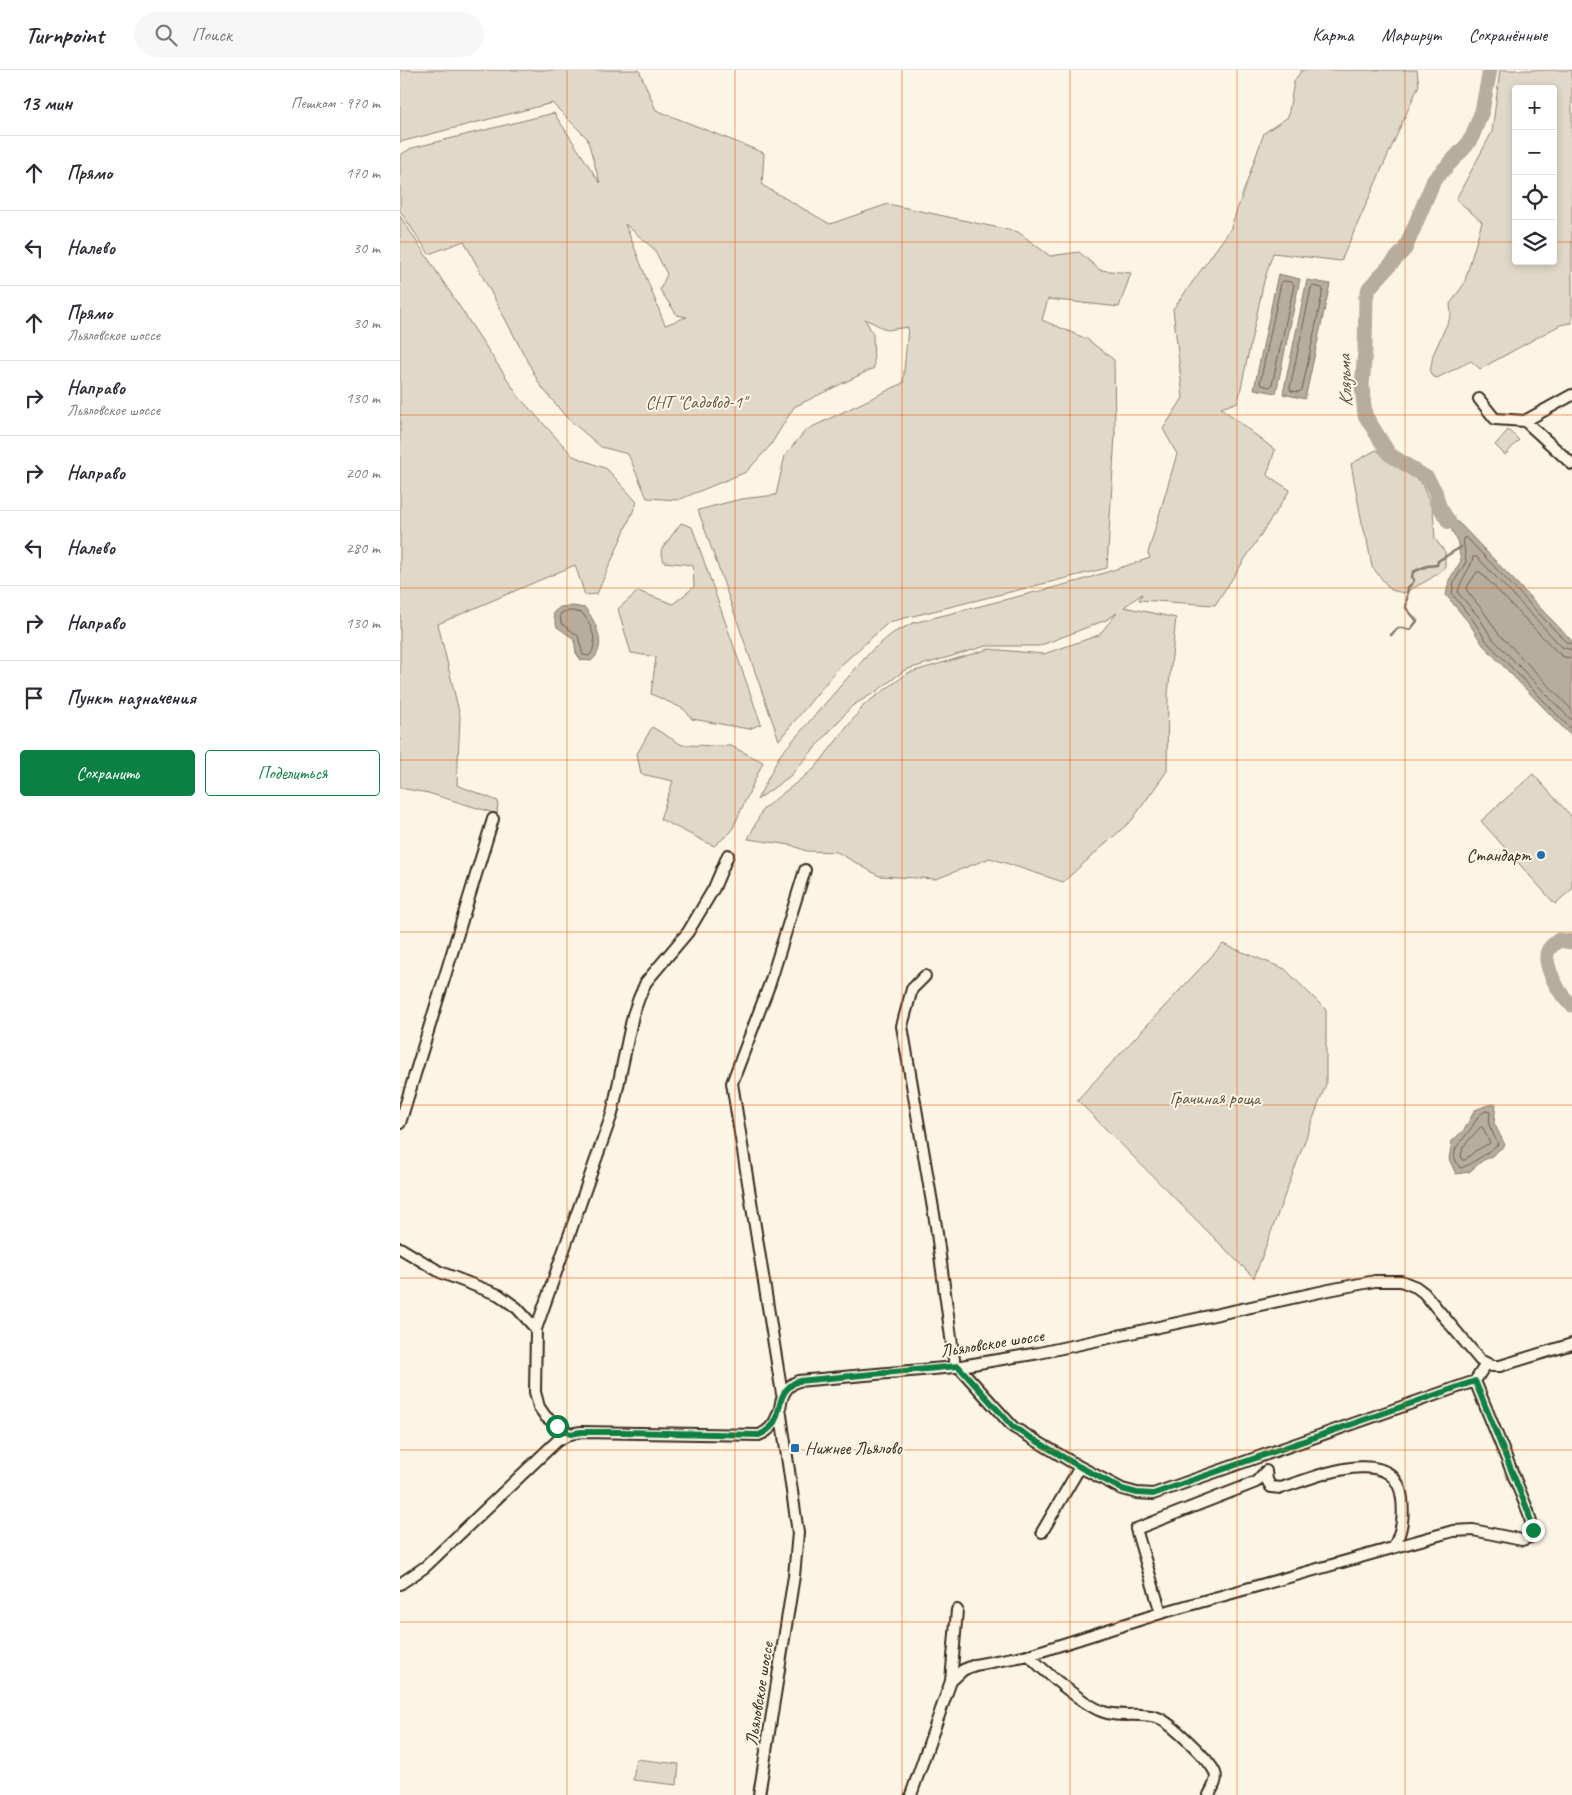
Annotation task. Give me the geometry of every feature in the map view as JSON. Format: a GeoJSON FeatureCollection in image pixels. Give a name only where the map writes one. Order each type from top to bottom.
{"type":"FeatureCollection","features":[{"type":"Feature","properties":{"kind":"street"},"geometry":{"type":"LineString","coordinates":[[1479,399],[1495,419],[1525,421],[1572,395]]}},
{"type":"Feature","properties":{"kind":"street"},"geometry":{"type":"LineString","coordinates":[[1525,421],[1572,464]]}},
{"type":"Feature","properties":{"kind":"street"},"geometry":{"type":"LineString","coordinates":[[400,1123],[493,820]]}},
{"type":"Feature","properties":{"kind":"street"},"geometry":{"type":"LineString","coordinates":[[570,1434],[546,1417],[539,1407],[535,1392],[536,1329],[612,1114],[633,1015],[646,982],[688,932],[714,888],[728,855]]}},
{"type":"Feature","properties":{"kind":"street"},"geometry":{"type":"LineString","coordinates":[[782,1394],[732,1083],[770,983],[805,870]]}},
{"type":"Feature","properties":{"kind":"street"},"geometry":{"type":"LineString","coordinates":[[925,976],[912,990],[902,1026],[936,1226],[956,1366],[1013,1427],[1080,1467],[1122,1489],[1137,1493],[1153,1494],[1475,1381],[1486,1364],[1492,1366],[1509,1364],[1572,1344]]}},
{"type":"Feature","properties":{"kind":"street"},"geometry":{"type":"LineString","coordinates":[[400,1248],[440,1272],[500,1295],[517,1308],[536,1329]]}},
{"type":"Feature","properties":{"kind":"street","name":"Льяловское шоссе"},"geometry":{"type":"LineString","coordinates":[[759,1795],[794,1576],[798,1534],[780,1408],[782,1394],[790,1385],[798,1381],[956,1366],[1039,1353],[1329,1290],[1393,1280],[1408,1283],[1424,1293],[1480,1360],[1486,1364]]}},
{"type":"Feature","properties":{"kind":"street"},"geometry":{"type":"LineString","coordinates":[[951,1680],[963,1670],[975,1665],[1029,1655],[1161,1613],[1453,1531],[1473,1530],[1522,1540],[1530,1537],[1533,1530],[1532,1521],[1475,1381]]}},
{"type":"Feature","properties":{"kind":"street"},"geometry":{"type":"LineString","coordinates":[[400,1584],[425,1567],[557,1442],[570,1434],[598,1432],[759,1435],[769,1431],[780,1408]]}},
{"type":"Feature","properties":{"kind":"street"},"geometry":{"type":"LineString","coordinates":[[1042,1532],[1080,1467]]}},
{"type":"Feature","properties":{"kind":"street"},"geometry":{"type":"LineString","coordinates":[[1161,1613],[1136,1529],[1256,1482],[1266,1471],[1267,1480],[1271,1487],[1281,1488],[1342,1468],[1376,1468],[1387,1472],[1396,1479],[1402,1494],[1404,1516],[1400,1534],[1394,1547]]}},
{"type":"Feature","properties":{"kind":"street"},"geometry":{"type":"LineString","coordinates":[[911,1795],[951,1680],[957,1610]]}},
{"type":"Feature","properties":{"kind":"street"},"geometry":{"type":"LineString","coordinates":[[1029,1655],[1039,1667],[1103,1712],[1154,1717],[1163,1721],[1198,1750],[1215,1773],[1216,1778],[1209,1795]]}},
{"type":"Feature","properties":{"kind":"green space","name":"СНТ \"Садовод-1\""},"geometry":{"type":"Polygon","coordinates":[[[400,70],[639,70],[656,110],[764,153],[762,185],[830,224],[888,204],[1018,232],[1050,256],[1079,252],[1100,270],[1131,273],[1119,307],[1048,299],[1042,320],[1087,339],[1114,360],[1115,435],[1107,568],[889,622],[840,666],[779,740],[698,510],[741,499],[776,495],[785,455],[806,430],[903,383],[908,327],[887,330],[865,319],[873,334],[874,368],[794,407],[770,446],[746,472],[678,500],[647,498],[628,454],[601,447],[566,417],[540,385],[464,241],[429,254],[400,211],[400,155],[412,148],[554,113],[600,183],[587,138],[552,103],[400,142],[400,70]],[[625,224],[665,325],[687,317],[677,315],[660,290],[667,274],[654,249],[625,224]]]}},
{"type":"Feature","properties":{"kind":"green space"},"geometry":{"type":"Polygon","coordinates":[[[1302,70],[1417,70],[1419,85],[1341,261],[1273,253],[1264,281],[1238,402],[1221,408],[1275,450],[1267,475],[1290,490],[1215,605],[1139,600],[1142,594],[1124,607],[1176,618],[1168,694],[1167,771],[1132,820],[1063,882],[990,858],[936,879],[879,876],[837,852],[806,851],[791,845],[748,839],[763,809],[815,768],[865,704],[908,673],[989,649],[1044,654],[1099,635],[1117,613],[1106,620],[1039,646],[986,646],[905,670],[877,691],[852,706],[790,776],[757,800],[780,755],[871,651],[893,633],[913,623],[1079,581],[1150,558],[1148,553],[1177,454],[1163,429],[1183,398],[1173,309],[1230,230],[1264,133],[1288,117],[1294,81],[1302,70]]]}},
{"type":"Feature","properties":{"kind":"green space"},"geometry":{"type":"Polygon","coordinates":[[[1500,70],[1572,70],[1572,323],[1560,325],[1480,369],[1471,361],[1437,378],[1432,376],[1430,372],[1433,355],[1451,315],[1450,304],[1464,284],[1482,222],[1456,199],[1492,132],[1500,70]]]}},
{"type":"Feature","properties":{"kind":"green space"},"geometry":{"type":"Polygon","coordinates":[[[400,216],[519,397],[573,456],[607,469],[637,502],[597,594],[585,595],[575,565],[438,624],[460,716],[457,785],[498,801],[497,814],[428,793],[400,788],[400,216]]]}},
{"type":"Feature","properties":{"kind":"green space"},"geometry":{"type":"Polygon","coordinates":[[[1508,430],[1519,440],[1505,455],[1495,445],[1508,430]]]}},
{"type":"Feature","properties":{"kind":"green space"},"geometry":{"type":"Polygon","coordinates":[[[1376,450],[1419,477],[1433,511],[1435,539],[1445,552],[1445,568],[1430,579],[1404,593],[1391,590],[1372,567],[1362,523],[1351,464],[1376,450]]]}},
{"type":"Feature","properties":{"kind":"green space"},"geometry":{"type":"Polygon","coordinates":[[[681,523],[692,527],[761,724],[749,729],[692,719],[684,709],[651,694],[656,657],[631,653],[618,609],[638,591],[673,604],[694,587],[693,565],[664,562],[661,550],[681,523]]]}},
{"type":"Feature","properties":{"kind":"green space"},"geometry":{"type":"Polygon","coordinates":[[[652,727],[682,745],[731,746],[763,762],[731,832],[714,846],[660,819],[673,781],[641,774],[637,754],[652,727]]]}},
{"type":"Feature","properties":{"kind":"green space","name":"Стандарт"},"geometry":{"type":"Polygon","coordinates":[[[1533,774],[1572,817],[1572,889],[1555,904],[1481,821],[1533,774]]]}},
{"type":"Feature","properties":{"kind":"green space","name":"Грачиная роща"},"geometry":{"type":"Polygon","coordinates":[[[1223,944],[1285,969],[1326,1010],[1326,1084],[1254,1278],[1077,1100],[1223,944]]]}},
{"type":"Feature","properties":{"kind":"green space"},"geometry":{"type":"Polygon","coordinates":[[[636,1759],[679,1764],[677,1785],[633,1780],[636,1759]]]}},
{"type":"Feature","properties":{"kind":"water"},"geometry":{"type":"Polygon","coordinates":[[[1278,274],[1300,279],[1276,393],[1254,389],[1278,274]]]}},
{"type":"Feature","properties":{"kind":"water"},"geometry":{"type":"Polygon","coordinates":[[[1307,280],[1330,284],[1305,399],[1283,394],[1307,280]]]}},
{"type":"Feature","properties":{"kind":"water"},"geometry":{"type":"Polygon","coordinates":[[[1439,506],[1462,526],[1572,641],[1572,737],[1483,645],[1469,623],[1446,595],[1449,580],[1461,561],[1457,540],[1439,506]]]}},
{"type":"Feature","properties":{"kind":"water"},"geometry":{"type":"Polygon","coordinates":[[[573,606],[585,608],[596,627],[599,649],[591,661],[581,660],[576,653],[574,639],[557,627],[553,613],[560,607],[573,606]]]}},
{"type":"Feature","properties":{"kind":"water"},"geometry":{"type":"Polygon","coordinates":[[[1496,1104],[1494,1123],[1505,1145],[1469,1172],[1456,1174],[1449,1159],[1452,1141],[1464,1130],[1475,1110],[1496,1104]]]}},
{"type":"Feature","properties":{"kind":"waterway","name":"Клязьма"},"geometry":{"type":"LineString","coordinates":[[1449,522],[1439,506],[1435,491],[1427,478],[1389,454],[1365,415],[1362,386],[1366,297],[1369,288],[1405,249],[1434,180],[1472,137],[1482,111],[1490,70]]}},
{"type":"Feature","properties":{"kind":"waterway"},"geometry":{"type":"LineString","coordinates":[[1391,635],[1398,628],[1410,630],[1417,621],[1406,608],[1408,587],[1414,580],[1412,577],[1413,572],[1427,566],[1437,565],[1438,561],[1461,547]]}},
{"type":"Feature","properties":{"kind":"waterway","name":"Клязьма"},"geometry":{"type":"LineString","coordinates":[[1572,942],[1559,940],[1550,948],[1547,957],[1550,972],[1558,988],[1572,1005]]}},
{"type":"Feature","properties":{"kind":"place","name":"Стандарт"},"geometry":{"type":"Point","coordinates":[1541,855]}},
{"type":"Feature","properties":{"kind":"place","name":"Нижнее Льялово"},"geometry":{"type":"Point","coordinates":[795,1448]}},
{"type":"Feature","properties":{"kind":"route"},"geometry":{"type":"LineString","coordinates":[[557,1426],[570,1434],[581,1432],[622,1432],[759,1435],[769,1431],[775,1423],[782,1394],[790,1385],[798,1381],[958,1366],[1013,1427],[1080,1467],[1122,1489],[1137,1493],[1153,1494],[1169,1490],[1475,1381],[1532,1521],[1533,1530]]}}]}
